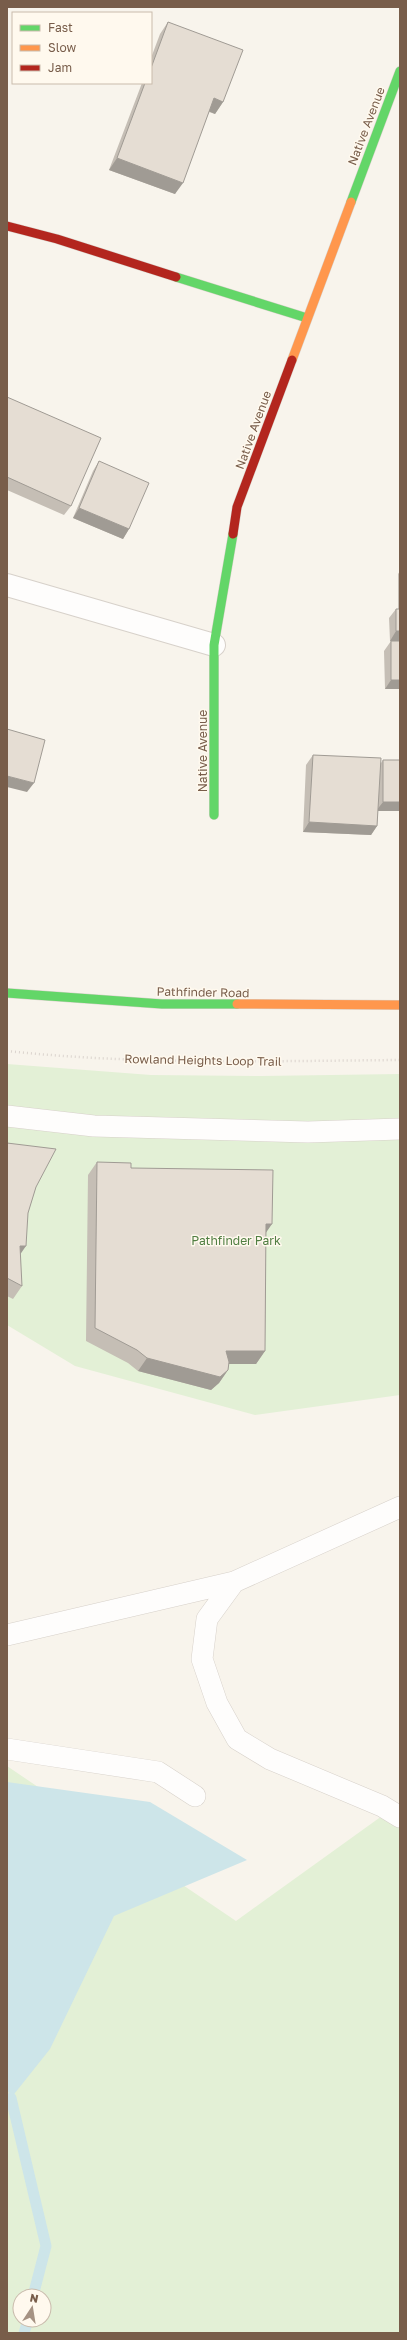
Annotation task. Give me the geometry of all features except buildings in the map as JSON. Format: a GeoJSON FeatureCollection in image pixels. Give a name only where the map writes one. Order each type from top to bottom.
{"type":"FeatureCollection","features":[{"type":"Feature","properties":{"kind":"street","name":"Native Avenue"},"geometry":{"type":"LineString","coordinates":[[214,815],[214,644],[237,507],[400,71]]}},
{"type":"Feature","properties":{"kind":"street"},"geometry":{"type":"LineString","coordinates":[[7,226],[57,239],[307,318]]}},
{"type":"Feature","properties":{"kind":"street"},"geometry":{"type":"LineString","coordinates":[[7,585],[214,644]]}},
{"type":"Feature","properties":{"kind":"street","name":"Pathfinder Road"},"geometry":{"type":"LineString","coordinates":[[7,993],[162,1004],[400,1005]]}},
{"type":"Feature","properties":{"kind":"lane"},"geometry":{"type":"LineString","coordinates":[[7,1116],[94,1126],[308,1132],[400,1129]]}},
{"type":"Feature","properties":{"kind":"lane"},"geometry":{"type":"LineString","coordinates":[[7,1635],[234,1582],[400,1507]]}},
{"type":"Feature","properties":{"kind":"lane"},"geometry":{"type":"LineString","coordinates":[[234,1582],[207,1619],[202,1659],[217,1703],[237,1739],[270,1759],[382,1806],[400,1817]]}},
{"type":"Feature","properties":{"kind":"lane"},"geometry":{"type":"LineString","coordinates":[[7,1749],[158,1772],[195,1796]]}},
{"type":"Feature","properties":{"kind":"path","name":"Rowland Heights Loop Trail"},"geometry":{"type":"LineString","coordinates":[[7,1051],[71,1058],[206,1062],[400,1060]]}},
{"type":"Feature","properties":{"kind":"green space","name":"Pathfinder Park"},"geometry":{"type":"Polygon","coordinates":[[[7,1064],[151,1075],[261,1076],[400,1074],[400,1395],[255,1415],[75,1366],[7,1325],[7,1064]]]}},
{"type":"Feature","properties":{"kind":"green space"},"geometry":{"type":"Polygon","coordinates":[[[7,1766],[236,1921],[400,1803],[400,2333],[7,2333],[7,1766]]]}},
{"type":"Feature","properties":{"kind":"water"},"geometry":{"type":"Polygon","coordinates":[[[7,1782],[150,1802],[247,1860],[114,1916],[50,2049],[11,2098],[7,2089],[7,1782]]]}},
{"type":"Feature","properties":{"kind":"waterway"},"geometry":{"type":"LineString","coordinates":[[11,2098],[46,2246],[35,2288]]}},
{"type":"Feature","properties":{"kind":"waterway"},"geometry":{"type":"LineString","coordinates":[[24,2333],[26,2328]]}},
{"type":"Feature","properties":{"kind":"traffic: fast"},"geometry":{"type":"LineString","coordinates":[[351,202],[400,71]]}},
{"type":"Feature","properties":{"kind":"traffic: fast"},"geometry":{"type":"LineString","coordinates":[[176,277],[307,318]]}},
{"type":"Feature","properties":{"kind":"traffic: fast"},"geometry":{"type":"LineString","coordinates":[[214,815],[214,645],[233,534]]}},
{"type":"Feature","properties":{"kind":"traffic: fast"},"geometry":{"type":"LineString","coordinates":[[7,993],[162,1004],[237,1004]]}},
{"type":"Feature","properties":{"kind":"traffic: slow"},"geometry":{"type":"LineString","coordinates":[[292,360],[351,202]]}},
{"type":"Feature","properties":{"kind":"traffic: slow"},"geometry":{"type":"LineString","coordinates":[[237,1004],[400,1005]]}},
{"type":"Feature","properties":{"kind":"traffic: jam"},"geometry":{"type":"LineString","coordinates":[[7,226],[57,239],[176,277]]}},
{"type":"Feature","properties":{"kind":"traffic: jam"},"geometry":{"type":"LineString","coordinates":[[233,534],[237,507],[292,360]]}}]}
